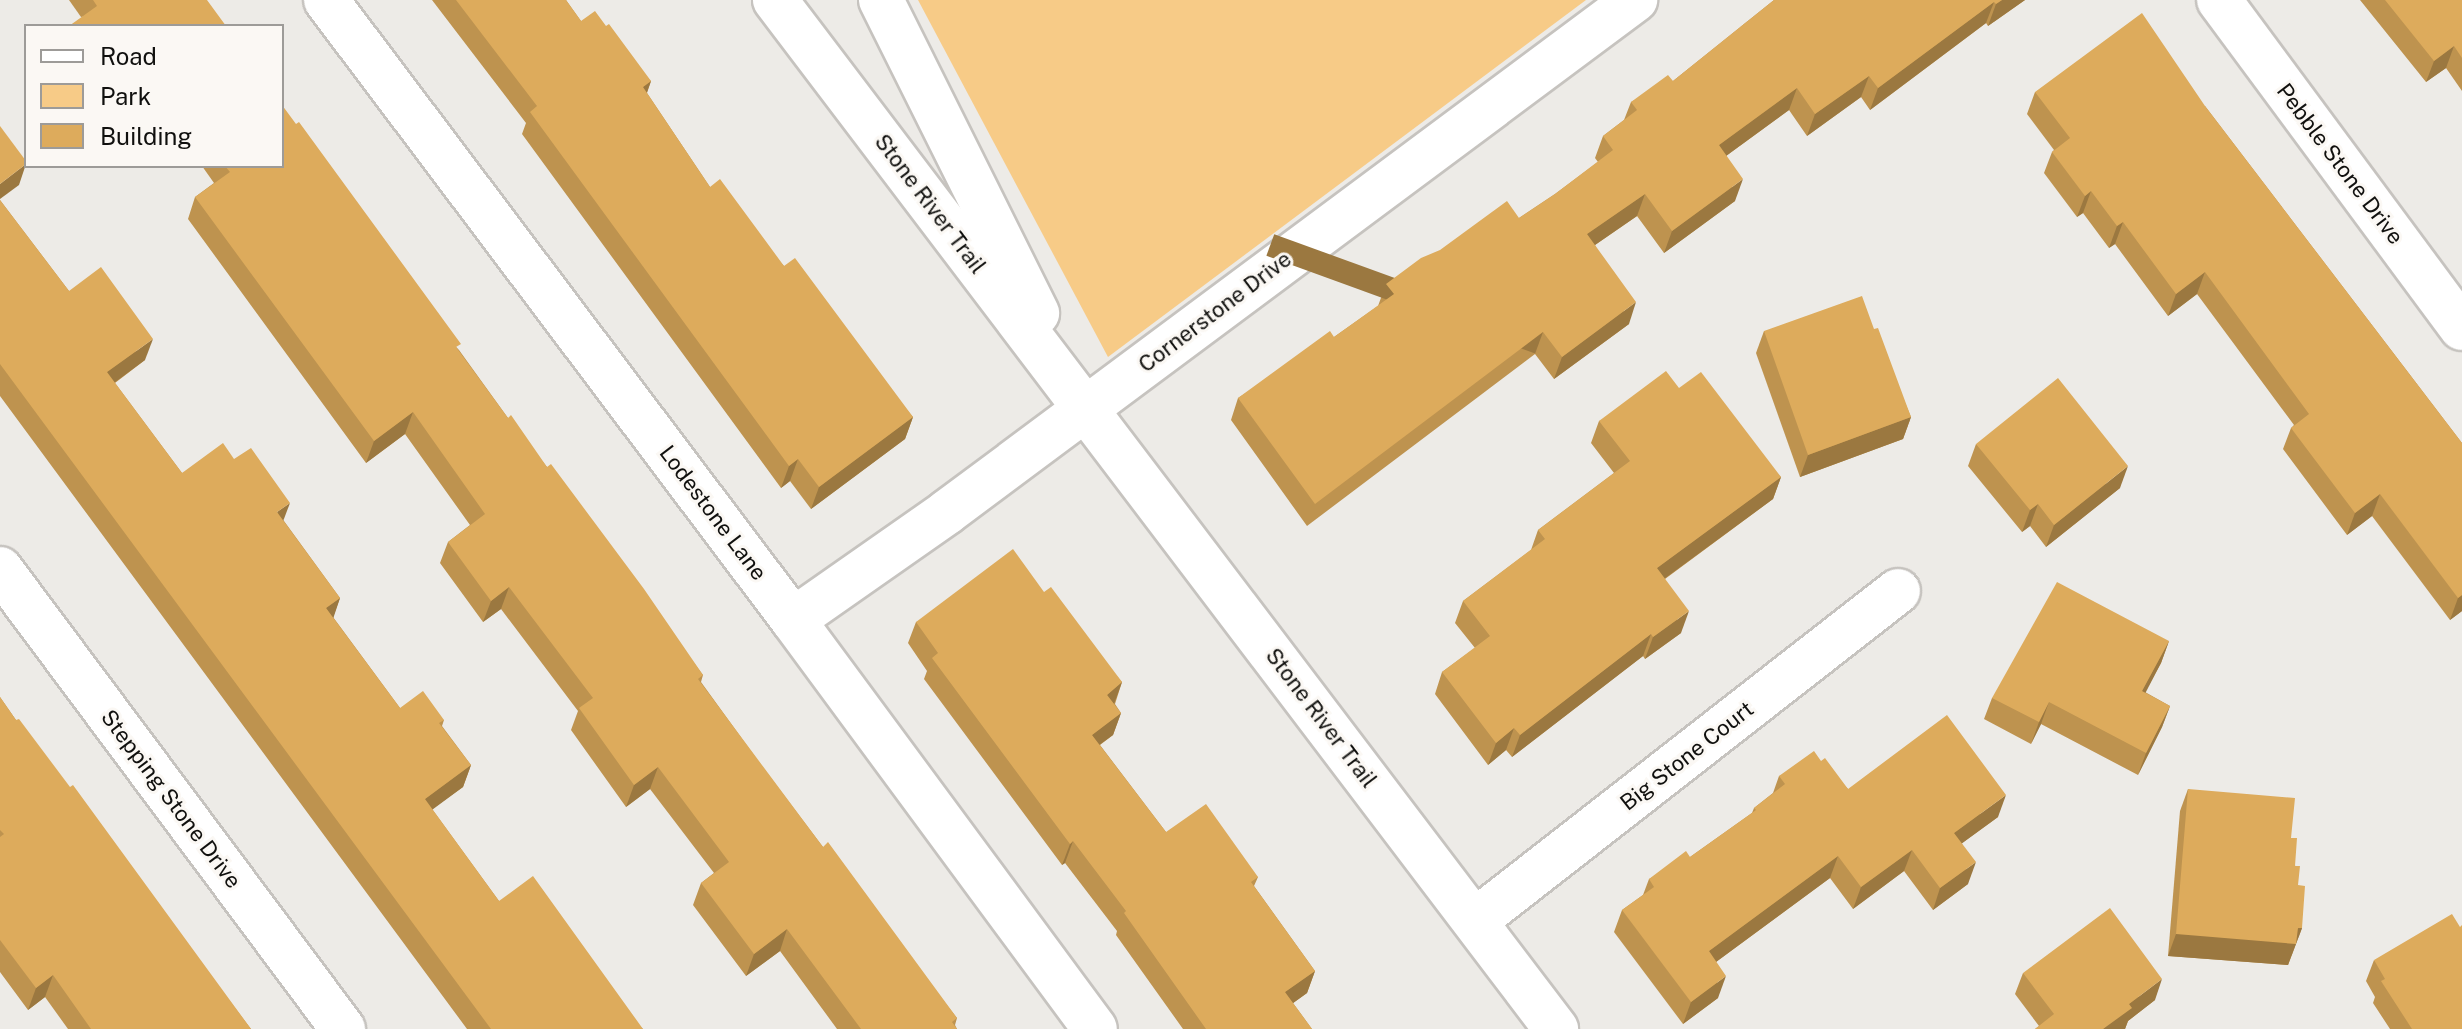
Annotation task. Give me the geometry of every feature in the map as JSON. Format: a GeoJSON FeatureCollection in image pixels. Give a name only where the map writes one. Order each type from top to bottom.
{"type":"FeatureCollection","features":[{"type":"Feature","properties":{"kind":"street","name":"Lodestone Lane"},"geometry":{"type":"LineString","coordinates":[[326,0],[793,620],[1095,1029]]}},
{"type":"Feature","properties":{"kind":"street","name":"Stone River Trail"},"geometry":{"type":"LineString","coordinates":[[881,0],[1085,409]]}},
{"type":"Feature","properties":{"kind":"street","name":"Cornerstone Drive"},"geometry":{"type":"LineString","coordinates":[[793,620],[947,512],[1635,0]]}},
{"type":"Feature","properties":{"kind":"street","name":"Pebble Stone Drive"},"geometry":{"type":"LineString","coordinates":[[2219,0],[2462,328]]}},
{"type":"Feature","properties":{"kind":"street","name":"Stone River Trail"},"geometry":{"type":"LineString","coordinates":[[782,2],[1085,409],[1556,1029]]}},
{"type":"Feature","properties":{"kind":"street","name":"Stepping Stone Drive"},"geometry":{"type":"LineString","coordinates":[[0,569],[343,1029]]}},
{"type":"Feature","properties":{"kind":"street","name":"Big Stone Court"},"geometry":{"type":"LineString","coordinates":[[1476,920],[1898,591]]}},
{"type":"Feature","properties":{"kind":"green space"},"geometry":{"type":"Polygon","coordinates":[[[918,0],[1586,0],[1108,357],[918,0]]]}},
{"type":"Feature","properties":{"kind":"building"},"geometry":{"type":"Polygon","coordinates":[[[93,0],[207,0],[225,24],[72,24],[97,6],[93,0]]]}},
{"type":"Feature","properties":{"kind":"building"},"geometry":{"type":"Polygon","coordinates":[[[456,0],[566,0],[581,21],[595,11],[606,26],[609,24],[651,81],[643,87],[710,187],[720,179],[784,266],[795,258],[913,417],[819,487],[798,459],[789,466],[530,112],[537,106],[456,0]]]}},
{"type":"Feature","properties":{"kind":"building"},"geometry":{"type":"Polygon","coordinates":[[[1774,0],[2002,0],[1996,4],[1994,2],[1878,88],[1869,76],[1815,114],[1797,88],[1719,145],[1743,179],[1672,231],[1645,194],[1587,234],[1636,302],[1562,357],[1543,332],[1315,504],[1238,398],[1330,331],[1334,337],[1394,294],[1386,284],[1421,258],[1440,250],[1507,201],[1519,218],[1555,194],[1613,150],[1603,136],[1637,110],[1631,102],[1668,75],[1673,81],[1774,0]]]}},
{"type":"Feature","properties":{"kind":"building"},"geometry":{"type":"Polygon","coordinates":[[[2385,0],[2462,0],[2462,58],[2454,46],[2434,61],[2385,0]]]}},
{"type":"Feature","properties":{"kind":"building"},"geometry":{"type":"Polygon","coordinates":[[[2142,13],[2205,106],[2462,443],[2462,595],[2458,598],[2380,494],[2355,513],[2291,428],[2309,414],[2205,272],[2176,294],[2123,222],[2117,226],[2091,191],[2085,196],[2052,152],[2070,138],[2035,92],[2142,13]]]}},
{"type":"Feature","properties":{"kind":"building"},"geometry":{"type":"Polygon","coordinates":[[[284,108],[296,124],[299,122],[461,344],[456,347],[508,418],[511,415],[547,467],[551,464],[644,589],[703,675],[698,679],[823,847],[828,842],[957,1018],[952,1022],[957,1029],[861,1029],[787,929],[754,954],[701,883],[729,862],[658,767],[634,785],[579,708],[593,698],[509,587],[491,601],[448,542],[485,514],[413,412],[374,441],[195,197],[230,172],[227,168],[284,168],[284,108]]]}},
{"type":"Feature","properties":{"kind":"building"},"geometry":{"type":"Polygon","coordinates":[[[0,126],[24,158],[24,166],[0,184],[0,126]]]}},
{"type":"Feature","properties":{"kind":"building"},"geometry":{"type":"Polygon","coordinates":[[[0,200],[69,291],[101,267],[153,339],[107,372],[182,473],[223,443],[234,459],[251,448],[290,503],[277,512],[340,598],[326,608],[400,708],[423,691],[444,720],[439,723],[471,765],[425,799],[499,901],[533,876],[643,1029],[491,1029],[0,364],[0,200]]]}},
{"type":"Feature","properties":{"kind":"building"},"geometry":{"type":"Polygon","coordinates":[[[1862,296],[1874,329],[1878,328],[1911,417],[1808,455],[1764,331],[1862,296]]]}},
{"type":"Feature","properties":{"kind":"building"},"geometry":{"type":"Polygon","coordinates":[[[1666,371],[1679,388],[1701,372],[1781,477],[1657,568],[1689,611],[1653,637],[1651,634],[1520,735],[1514,728],[1496,743],[1442,672],[1490,636],[1463,601],[1545,539],[1538,530],[1630,461],[1599,421],[1666,371]]]}},
{"type":"Feature","properties":{"kind":"building"},"geometry":{"type":"Polygon","coordinates":[[[2058,378],[2128,466],[2054,525],[2038,504],[2030,510],[1976,444],[2058,378]]]}},
{"type":"Feature","properties":{"kind":"building"},"geometry":{"type":"Polygon","coordinates":[[[1013,549],[1044,592],[1051,587],[1122,682],[1107,695],[1121,713],[1092,735],[1166,832],[1206,804],[1258,877],[1251,882],[1315,971],[1285,992],[1312,1029],[1206,1029],[1124,913],[1126,911],[1073,841],[1070,844],[932,658],[938,653],[916,622],[1013,549]]]}},
{"type":"Feature","properties":{"kind":"building"},"geometry":{"type":"Polygon","coordinates":[[[2057,582],[2169,641],[2142,691],[2170,706],[2146,753],[2049,702],[2039,722],[1992,698],[2057,582]]]}},
{"type":"Feature","properties":{"kind":"building"},"geometry":{"type":"Polygon","coordinates":[[[0,697],[70,787],[73,785],[251,1029],[91,1029],[53,975],[36,988],[0,940],[0,837],[4,834],[0,830],[0,697]]]}},
{"type":"Feature","properties":{"kind":"building"},"geometry":{"type":"Polygon","coordinates":[[[1947,715],[2006,795],[1954,833],[1976,862],[1940,888],[1912,850],[1861,887],[1838,856],[1709,951],[1726,976],[1691,1002],[1622,910],[1654,887],[1649,879],[1686,851],[1690,857],[1756,810],[1754,808],[1785,784],[1779,776],[1814,751],[1821,761],[1825,758],[1848,789],[1947,715]]]}},
{"type":"Feature","properties":{"kind":"building"},"geometry":{"type":"Polygon","coordinates":[[[2188,789],[2295,798],[2291,838],[2297,838],[2295,866],[2300,866],[2298,885],[2305,886],[2302,928],[2298,928],[2296,944],[2176,934],[2188,789]]]}},
{"type":"Feature","properties":{"kind":"building"},"geometry":{"type":"Polygon","coordinates":[[[2110,908],[2162,979],[2129,1004],[2132,1008],[2103,1029],[2035,1029],[2054,1014],[2023,973],[2110,908]]]}},
{"type":"Feature","properties":{"kind":"building"},"geometry":{"type":"Polygon","coordinates":[[[2452,914],[2460,927],[2462,925],[2462,1029],[2412,1029],[2381,981],[2385,979],[2374,960],[2452,914]]]}}]}
